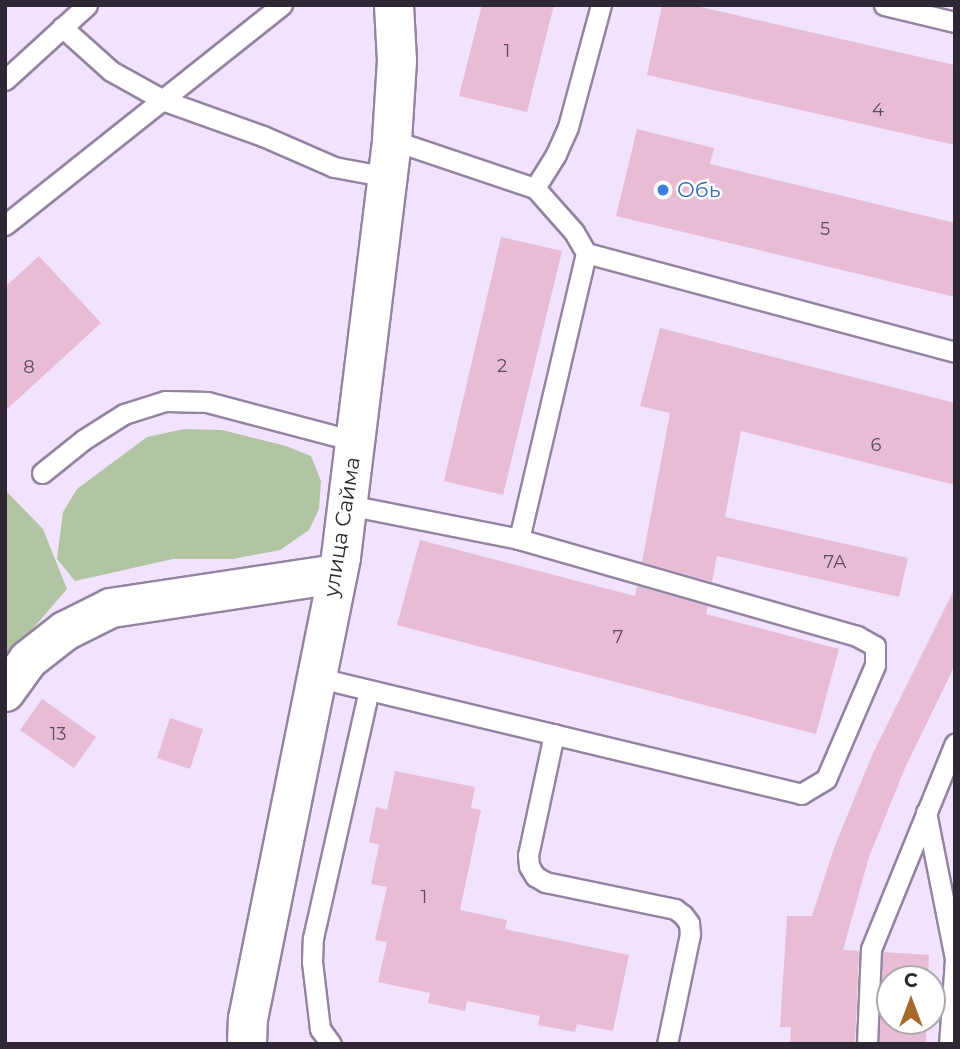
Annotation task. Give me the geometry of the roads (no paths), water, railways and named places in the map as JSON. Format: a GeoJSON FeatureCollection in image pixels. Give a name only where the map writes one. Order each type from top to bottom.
{"type":"FeatureCollection","features":[{"type":"Feature","properties":{"kind":"street","name":"улица Сайма"},"geometry":{"type":"LineString","coordinates":[[247,1044],[248,1020],[337,575],[348,505],[392,140],[397,61],[394,5]]}},
{"type":"Feature","properties":{"kind":"street"},"geometry":{"type":"LineString","coordinates":[[5,692],[28,660],[65,631],[111,608],[337,575]]}},
{"type":"Feature","properties":{"kind":"lane"},"geometry":{"type":"LineString","coordinates":[[5,80],[87,5]]}},
{"type":"Feature","properties":{"kind":"lane"},"geometry":{"type":"LineString","coordinates":[[5,225],[165,101],[282,5]]}},
{"type":"Feature","properties":{"kind":"lane"},"geometry":{"type":"LineString","coordinates":[[535,188],[556,154],[568,127],[601,5]]}},
{"type":"Feature","properties":{"kind":"lane"},"geometry":{"type":"LineString","coordinates":[[884,5],[955,22]]}},
{"type":"Feature","properties":{"kind":"lane"},"geometry":{"type":"LineString","coordinates":[[62,27],[111,71],[165,101],[263,136],[334,167],[388,177]]}},
{"type":"Feature","properties":{"kind":"lane"},"geometry":{"type":"LineString","coordinates":[[392,140],[535,188],[574,232],[586,253],[519,539]]}},
{"type":"Feature","properties":{"kind":"lane"},"geometry":{"type":"LineString","coordinates":[[586,253],[955,352]]}},
{"type":"Feature","properties":{"kind":"lane"},"geometry":{"type":"LineString","coordinates":[[42,473],[83,440],[124,415],[165,401],[206,402],[355,441]]}},
{"type":"Feature","properties":{"kind":"lane"},"geometry":{"type":"LineString","coordinates":[[315,677],[801,794],[826,779],[874,665],[875,646],[857,636],[519,539],[348,505]]}},
{"type":"Feature","properties":{"kind":"lane"},"geometry":{"type":"LineString","coordinates":[[331,1044],[320,1029],[313,938],[369,690]]}},
{"type":"Feature","properties":{"kind":"lane"},"geometry":{"type":"LineString","coordinates":[[554,734],[528,855],[528,866],[545,882],[675,909],[683,915],[689,923],[690,934],[667,1044]]}},
{"type":"Feature","properties":{"kind":"lane"},"geometry":{"type":"LineString","coordinates":[[867,1044],[871,949],[955,744]]}},
{"type":"Feature","properties":{"kind":"lane"},"geometry":{"type":"LineString","coordinates":[[926,811],[955,959],[949,1044]]}},
{"type":"Feature","properties":{"kind":"place","name":"Обь"},"geometry":{"type":"Point","coordinates":[663,190]}}]}
